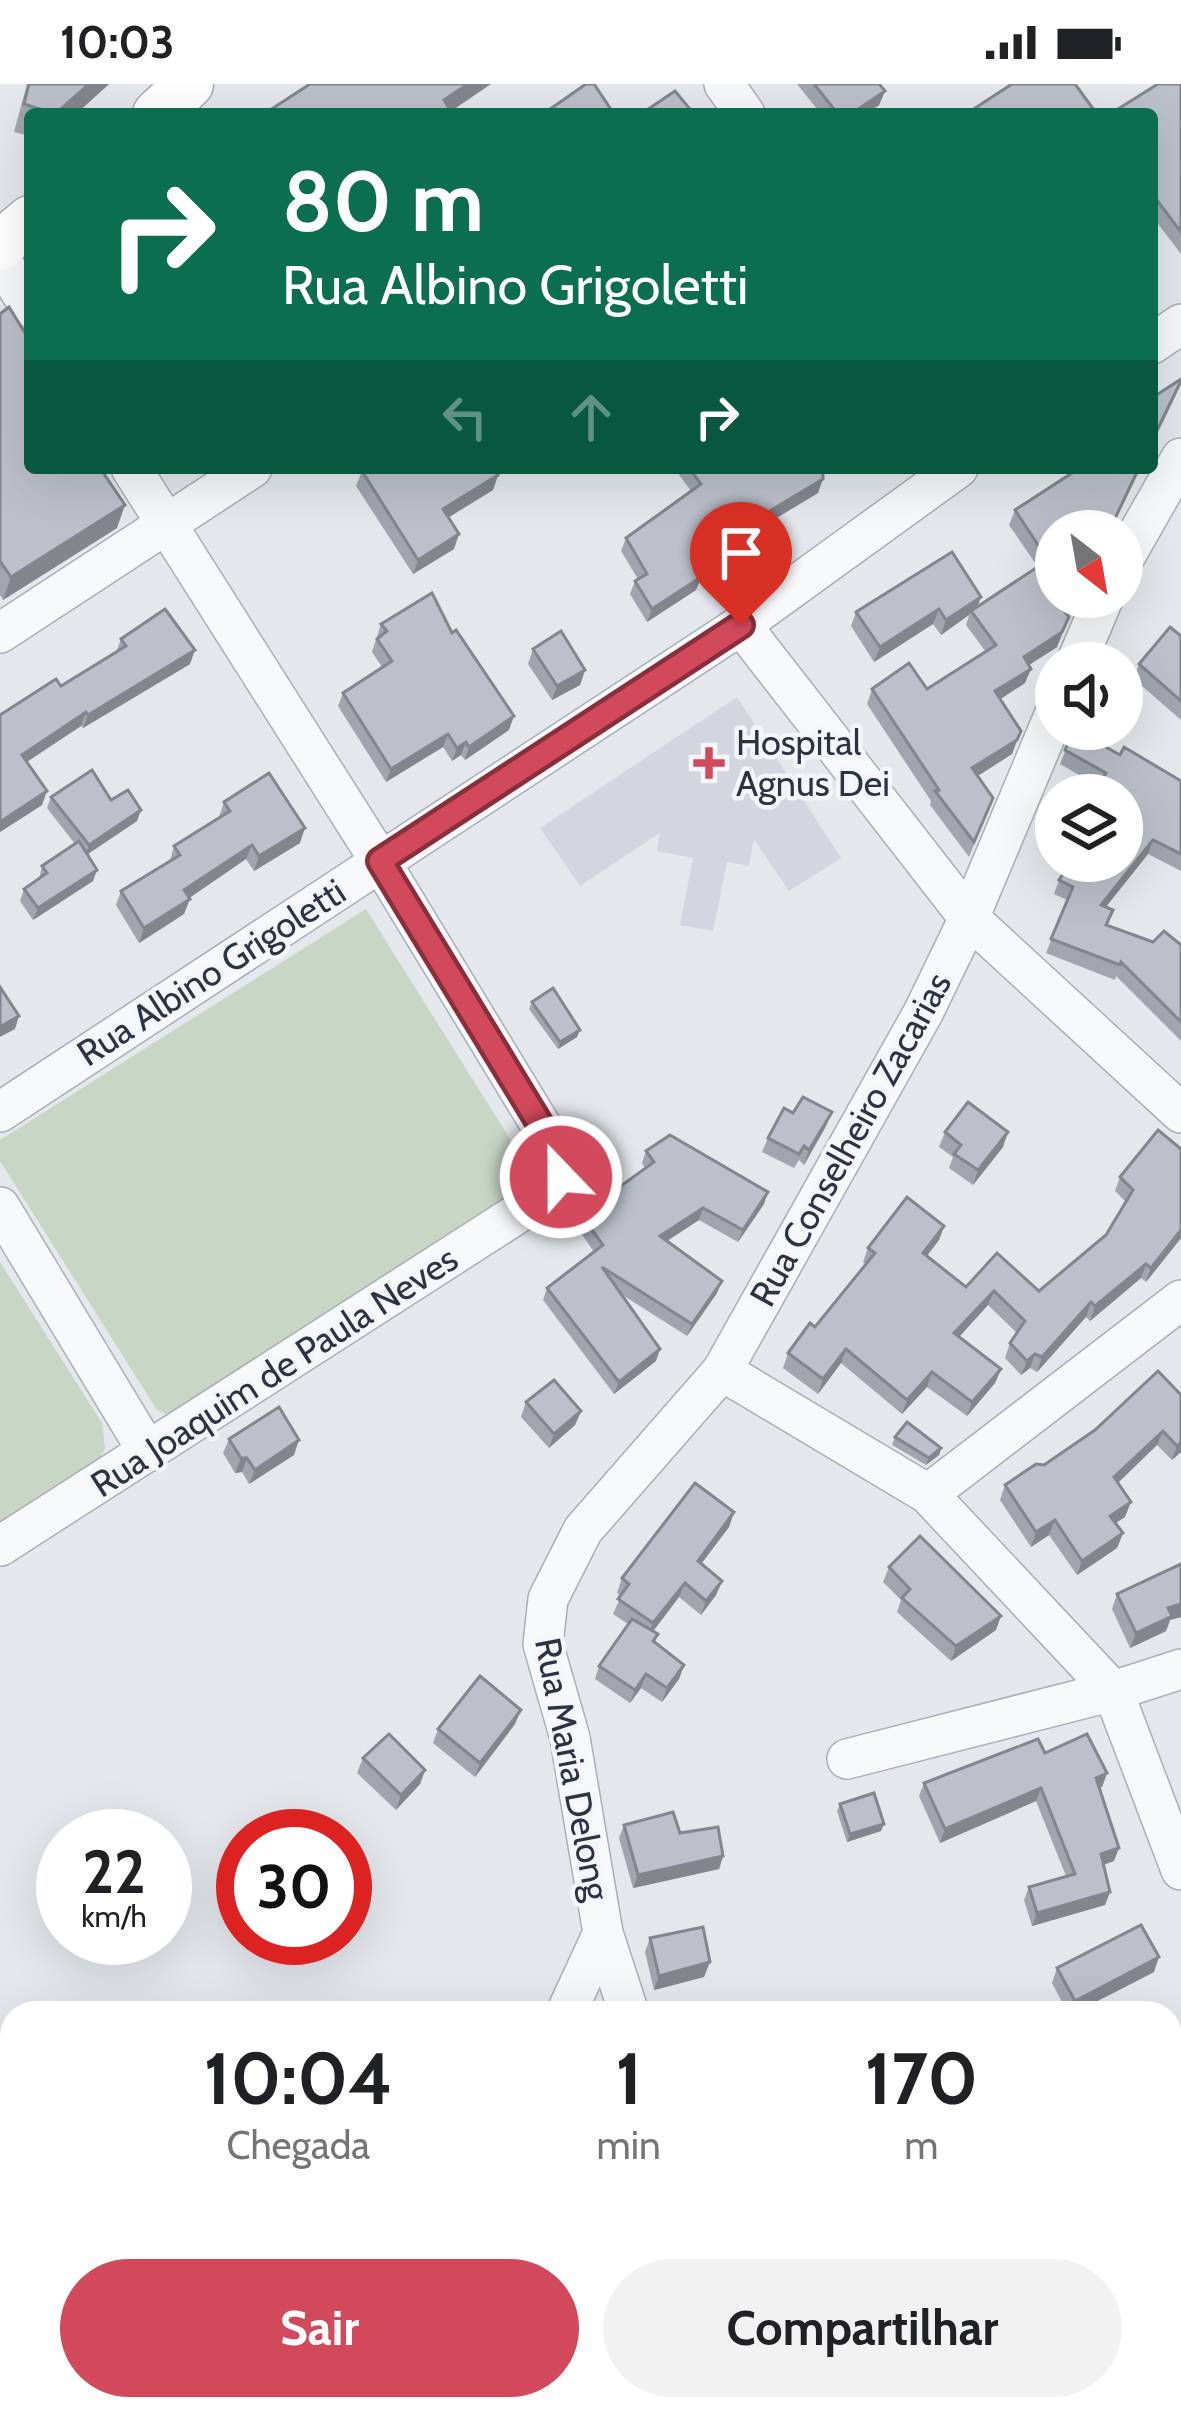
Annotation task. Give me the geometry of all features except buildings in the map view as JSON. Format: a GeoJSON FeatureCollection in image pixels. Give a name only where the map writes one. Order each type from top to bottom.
{"type":"FeatureCollection","features":[{"type":"Feature","properties":{"kind":"main road"},"geometry":{"type":"LineString","coordinates":[[163,108],[189,84]]}},
{"type":"Feature","properties":{"kind":"main road"},"geometry":{"type":"LineString","coordinates":[[0,245],[24,225]]}},
{"type":"Feature","properties":{"kind":"street"},"geometry":{"type":"LineString","coordinates":[[0,259],[24,297]]}},
{"type":"Feature","properties":{"kind":"street"},"geometry":{"type":"LineString","coordinates":[[1143,525],[1181,458]]}},
{"type":"Feature","properties":{"kind":"street"},"geometry":{"type":"LineString","coordinates":[[134,474],[380,861]]}},
{"type":"Feature","properties":{"kind":"street"},"geometry":{"type":"LineString","coordinates":[[0,633],[243,474]]}},
{"type":"Feature","properties":{"kind":"street","name":"Rua Albino Grigoletti"},"geometry":{"type":"LineString","coordinates":[[0,1112],[741,625],[950,474]]}},
{"type":"Feature","properties":{"kind":"street"},"geometry":{"type":"LineString","coordinates":[[741,625],[969,918],[1181,1113]]}},
{"type":"Feature","properties":{"kind":"street","name":"Rua Conselheiro Zacarias"},"geometry":{"type":"LineString","coordinates":[[583,1530],[722,1371],[923,1013],[1040,750]]}},
{"type":"Feature","properties":{"kind":"street","name":"Rua Joaquim de Paula Neves"},"geometry":{"type":"LineString","coordinates":[[0,1546],[548,1194],[561,1177],[557,1152],[380,861]]}},
{"type":"Feature","properties":{"kind":"street"},"geometry":{"type":"LineString","coordinates":[[0,1208],[148,1453]]}},
{"type":"Feature","properties":{"kind":"street"},"geometry":{"type":"LineString","coordinates":[[928,1494],[1181,1300]]}},
{"type":"Feature","properties":{"kind":"street"},"geometry":{"type":"LineString","coordinates":[[722,1371],[928,1494],[1113,1691],[1181,1870]]}},
{"type":"Feature","properties":{"kind":"street","name":"Rua Maria Delong"},"geometry":{"type":"LineString","coordinates":[[583,1530],[548,1599],[543,1644],[570,1738],[603,1933],[625,2001]]}},
{"type":"Feature","properties":{"kind":"street"},"geometry":{"type":"LineString","coordinates":[[847,1760],[1181,1670]]}},
{"type":"Feature","properties":{"kind":"street"},"geometry":{"type":"LineString","coordinates":[[572,2001],[603,1933]]}},
{"type":"Feature","properties":{"kind":"shaded area","name":"Hospital Agnus Dei"},"geometry":{"type":"Polygon","coordinates":[[[737,697],[841,858],[789,891],[754,839],[749,866],[727,862],[713,931],[680,925],[693,858],[657,851],[660,833],[580,886],[540,828],[737,697]]]}},
{"type":"Feature","properties":{"kind":"green space"},"geometry":{"type":"Polygon","coordinates":[[[366,909],[530,1171],[531,1194],[175,1418],[157,1410],[0,1161],[0,1140],[366,909]]]}},
{"type":"Feature","properties":{"kind":"green space"},"geometry":{"type":"Polygon","coordinates":[[[0,1262],[102,1423],[105,1449],[93,1470],[0,1529],[0,1262]]]}},
{"type":"Feature","properties":{"kind":"place","name":"Hospital Agnus Dei"},"geometry":{"type":"Point","coordinates":[709,763]}},
{"type":"Feature","properties":{"kind":"route"},"geometry":{"type":"LineString","coordinates":[[561,1177],[557,1152],[380,861],[741,625]]}}]}
